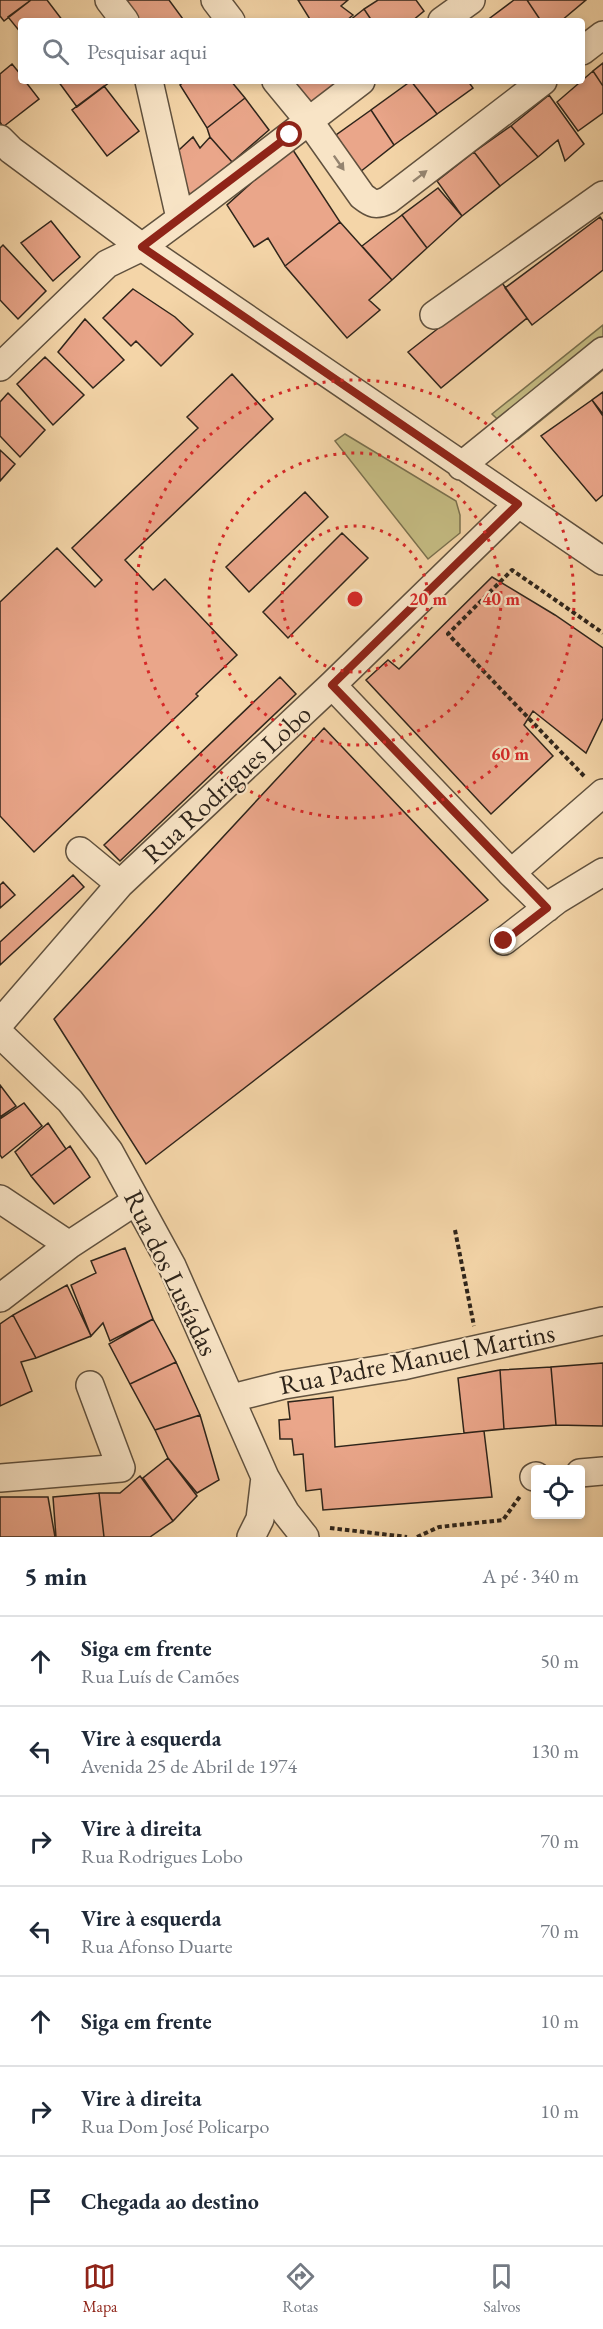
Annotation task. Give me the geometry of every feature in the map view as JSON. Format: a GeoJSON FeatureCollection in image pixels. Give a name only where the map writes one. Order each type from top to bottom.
{"type":"FeatureCollection","features":[{"type":"Feature","properties":{"kind":"street"},"geometry":{"type":"LineString","coordinates":[[109,0],[123,18]]}},
{"type":"Feature","properties":{"kind":"street"},"geometry":{"type":"LineString","coordinates":[[215,0],[229,18]]}},
{"type":"Feature","properties":{"kind":"street"},"geometry":{"type":"LineString","coordinates":[[446,18],[471,0]]}},
{"type":"Feature","properties":{"kind":"street"},"geometry":{"type":"LineString","coordinates":[[585,49],[603,35]]}},
{"type":"Feature","properties":{"kind":"street"},"geometry":{"type":"LineString","coordinates":[[150,84],[180,218]]}},
{"type":"Feature","properties":{"kind":"street"},"geometry":{"type":"LineString","coordinates":[[278,84],[309,121],[362,196],[371,204],[379,204],[388,200],[539,84]]}},
{"type":"Feature","properties":{"kind":"street"},"geometry":{"type":"LineString","coordinates":[[0,367],[107,264],[142,247],[357,84]]}},
{"type":"Feature","properties":{"kind":"street"},"geometry":{"type":"LineString","coordinates":[[0,139],[11,150],[142,247],[603,561]]}},
{"type":"Feature","properties":{"kind":"street"},"geometry":{"type":"LineString","coordinates":[[434,315],[603,195]]}},
{"type":"Feature","properties":{"kind":"street"},"geometry":{"type":"LineString","coordinates":[[461,465],[603,351]]}},
{"type":"Feature","properties":{"kind":"street","name":"Rua Rodrigues Lobo"},"geometry":{"type":"LineString","coordinates":[[0,1023],[120,885],[332,685],[518,504]]}},
{"type":"Feature","properties":{"kind":"street"},"geometry":{"type":"LineString","coordinates":[[332,685],[547,908]]}},
{"type":"Feature","properties":{"kind":"street"},"geometry":{"type":"LineString","coordinates":[[511,873],[602,794]]}},
{"type":"Feature","properties":{"kind":"street"},"geometry":{"type":"LineString","coordinates":[[80,851],[120,885]]}},
{"type":"Feature","properties":{"kind":"street"},"geometry":{"type":"LineString","coordinates":[[504,941],[547,908],[603,872]]}},
{"type":"Feature","properties":{"kind":"street","name":"Rua dos Lusíadas"},"geometry":{"type":"LineString","coordinates":[[0,1034],[70,1101],[109,1151],[172,1266],[265,1477],[286,1514],[314,1529]]}},
{"type":"Feature","properties":{"kind":"street"},"geometry":{"type":"LineString","coordinates":[[0,1199],[69,1245]]}},
{"type":"Feature","properties":{"kind":"street"},"geometry":{"type":"LineString","coordinates":[[0,1298],[69,1245],[136,1201]]}},
{"type":"Feature","properties":{"kind":"street","name":"Rua Padre Manuel Martins"},"geometry":{"type":"LineString","coordinates":[[232,1398],[284,1385],[402,1366],[603,1321]]}},
{"type":"Feature","properties":{"kind":"street"},"geometry":{"type":"LineString","coordinates":[[0,1478],[121,1468],[90,1385]]}},
{"type":"Feature","properties":{"kind":"street"},"geometry":{"type":"LineString","coordinates":[[585,1473],[603,1471]]}},
{"type":"Feature","properties":{"kind":"street"},"geometry":{"type":"LineString","coordinates":[[251,1537],[260,1519],[265,1477]]}},
{"type":"Feature","properties":{"kind":"path"},"geometry":{"type":"LineString","coordinates":[[602,794],[448,634],[512,570],[603,633]]}},
{"type":"Feature","properties":{"kind":"path"},"geometry":{"type":"LineString","coordinates":[[455,1230],[478,1349]]}},
{"type":"Feature","properties":{"kind":"path"},"geometry":{"type":"LineString","coordinates":[[417,1537],[439,1527],[503,1521],[531,1482]]}},
{"type":"Feature","properties":{"kind":"path"},"geometry":{"type":"LineString","coordinates":[[314,1529],[407,1537]]}},
{"type":"Feature","properties":{"kind":"shaded area"},"geometry":{"type":"Polygon","coordinates":[[[603,325],[603,370],[518,439],[492,414],[603,325]]]}},
{"type":"Feature","properties":{"kind":"shaded area"},"geometry":{"type":"Polygon","coordinates":[[[345,434],[456,501],[460,515],[460,533],[428,559],[335,441],[345,434]]]}},
{"type":"Feature","properties":{"kind":"building"},"geometry":{"type":"Polygon","coordinates":[[[0,0],[31,0],[4,21],[0,16],[0,0]]]}},
{"type":"Feature","properties":{"kind":"building"},"geometry":{"type":"Polygon","coordinates":[[[31,0],[47,0],[61,18],[18,18],[18,29],[8,17],[31,0]]]}},
{"type":"Feature","properties":{"kind":"building"},"geometry":{"type":"Polygon","coordinates":[[[125,0],[169,0],[182,18],[130,18],[125,0]]]}},
{"type":"Feature","properties":{"kind":"building"},"geometry":{"type":"Polygon","coordinates":[[[298,0],[348,0],[341,6],[353,15],[350,18],[309,18],[298,0]]]}},
{"type":"Feature","properties":{"kind":"building"},"geometry":{"type":"Polygon","coordinates":[[[378,0],[416,0],[424,11],[416,18],[370,18],[364,9],[378,0]]]}},
{"type":"Feature","properties":{"kind":"building"},"geometry":{"type":"Polygon","coordinates":[[[514,0],[527,0],[539,18],[490,18],[514,0]]]}},
{"type":"Feature","properties":{"kind":"building"},"geometry":{"type":"Polygon","coordinates":[[[527,0],[586,0],[565,18],[539,18],[527,0]]]}},
{"type":"Feature","properties":{"kind":"building"},"geometry":{"type":"Polygon","coordinates":[[[364,9],[370,18],[353,18],[364,9]]]}},
{"type":"Feature","properties":{"kind":"building"},"geometry":{"type":"Polygon","coordinates":[[[603,63],[603,86],[593,71],[603,63]]]}},
{"type":"Feature","properties":{"kind":"building"},"geometry":{"type":"Polygon","coordinates":[[[12,64],[18,71],[18,84],[27,84],[39,99],[3,127],[0,122],[0,74],[12,64]]]}},
{"type":"Feature","properties":{"kind":"building"},"geometry":{"type":"Polygon","coordinates":[[[593,71],[603,86],[603,113],[578,131],[557,102],[578,84],[585,84],[585,78],[593,71]]]}},
{"type":"Feature","properties":{"kind":"building"},"geometry":{"type":"Polygon","coordinates":[[[60,84],[107,84],[77,107],[60,84]]]}},
{"type":"Feature","properties":{"kind":"building"},"geometry":{"type":"Polygon","coordinates":[[[233,84],[245,98],[207,128],[180,85],[233,84]]]}},
{"type":"Feature","properties":{"kind":"building"},"geometry":{"type":"Polygon","coordinates":[[[294,84],[335,84],[309,104],[294,84]]]}},
{"type":"Feature","properties":{"kind":"building"},"geometry":{"type":"Polygon","coordinates":[[[407,84],[413,84],[437,114],[394,145],[371,110],[407,84]]]}},
{"type":"Feature","properties":{"kind":"building"},"geometry":{"type":"Polygon","coordinates":[[[413,84],[470,84],[473,88],[437,114],[413,84]]]}},
{"type":"Feature","properties":{"kind":"building"},"geometry":{"type":"Polygon","coordinates":[[[104,86],[139,131],[107,156],[72,110],[104,86]]]}},
{"type":"Feature","properties":{"kind":"building"},"geometry":{"type":"Polygon","coordinates":[[[549,95],[584,144],[565,161],[558,140],[538,157],[511,126],[549,95]]]}},
{"type":"Feature","properties":{"kind":"building"},"geometry":{"type":"Polygon","coordinates":[[[245,98],[269,130],[232,162],[210,137],[207,128],[245,98]]]}},
{"type":"Feature","properties":{"kind":"building"},"geometry":{"type":"Polygon","coordinates":[[[371,110],[394,145],[360,172],[336,135],[371,110]]]}},
{"type":"Feature","properties":{"kind":"building"},"geometry":{"type":"Polygon","coordinates":[[[511,126],[538,157],[500,186],[474,152],[511,126]]]}},
{"type":"Feature","properties":{"kind":"building"},"geometry":{"type":"Polygon","coordinates":[[[193,137],[200,148],[210,137],[232,162],[191,196],[166,162],[193,137]]]}},
{"type":"Feature","properties":{"kind":"building"},"geometry":{"type":"Polygon","coordinates":[[[291,147],[340,222],[285,266],[268,238],[254,247],[227,205],[291,147]]]}},
{"type":"Feature","properties":{"kind":"building"},"geometry":{"type":"Polygon","coordinates":[[[474,152],[500,186],[462,216],[437,181],[474,152]]]}},
{"type":"Feature","properties":{"kind":"building"},"geometry":{"type":"Polygon","coordinates":[[[438,188],[462,216],[427,248],[402,215],[438,188]]]}},
{"type":"Feature","properties":{"kind":"building"},"geometry":{"type":"Polygon","coordinates":[[[402,215],[427,248],[392,280],[362,246],[402,215]]]}},
{"type":"Feature","properties":{"kind":"building"},"geometry":{"type":"Polygon","coordinates":[[[600,217],[603,221],[603,270],[532,325],[505,288],[600,217]]]}},
{"type":"Feature","properties":{"kind":"building"},"geometry":{"type":"Polygon","coordinates":[[[51,221],[80,257],[53,281],[21,243],[51,221]]]}},
{"type":"Feature","properties":{"kind":"building"},"geometry":{"type":"Polygon","coordinates":[[[340,222],[392,280],[369,300],[380,310],[347,338],[285,266],[340,222]]]}},
{"type":"Feature","properties":{"kind":"building"},"geometry":{"type":"Polygon","coordinates":[[[3,245],[46,291],[18,319],[0,300],[0,248],[3,245]]]}},
{"type":"Feature","properties":{"kind":"building"},"geometry":{"type":"Polygon","coordinates":[[[500,280],[527,318],[441,388],[408,352],[500,280]]]}},
{"type":"Feature","properties":{"kind":"building"},"geometry":{"type":"Polygon","coordinates":[[[133,289],[175,317],[193,334],[161,366],[136,341],[131,346],[103,318],[133,289]]]}},
{"type":"Feature","properties":{"kind":"building"},"geometry":{"type":"Polygon","coordinates":[[[85,319],[124,360],[93,388],[58,352],[85,319]]]}},
{"type":"Feature","properties":{"kind":"building"},"geometry":{"type":"Polygon","coordinates":[[[45,357],[84,395],[53,425],[17,384],[45,357]]]}},
{"type":"Feature","properties":{"kind":"building"},"geometry":{"type":"Polygon","coordinates":[[[232,374],[273,419],[125,560],[153,590],[165,579],[237,655],[196,694],[198,696],[34,852],[0,816],[0,602],[57,548],[95,587],[102,580],[72,548],[198,428],[187,417],[232,374]]]}},
{"type":"Feature","properties":{"kind":"building"},"geometry":{"type":"Polygon","coordinates":[[[603,392],[603,414],[592,400],[603,392]]]}},
{"type":"Feature","properties":{"kind":"building"},"geometry":{"type":"Polygon","coordinates":[[[8,393],[45,430],[20,457],[0,436],[0,402],[8,393]]]}},
{"type":"Feature","properties":{"kind":"building"},"geometry":{"type":"Polygon","coordinates":[[[592,400],[603,416],[603,495],[596,501],[541,436],[592,400]]]}},
{"type":"Feature","properties":{"kind":"building"},"geometry":{"type":"Polygon","coordinates":[[[0,450],[15,464],[0,481],[0,450]]]}},
{"type":"Feature","properties":{"kind":"building"},"geometry":{"type":"Polygon","coordinates":[[[305,492],[328,517],[249,592],[226,567],[305,492]]]}},
{"type":"Feature","properties":{"kind":"building"},"geometry":{"type":"Polygon","coordinates":[[[342,533],[368,558],[288,638],[263,612],[342,533]]]}},
{"type":"Feature","properties":{"kind":"building"},"geometry":{"type":"Polygon","coordinates":[[[492,577],[555,615],[603,648],[603,718],[586,753],[533,711],[524,725],[553,756],[491,814],[366,680],[388,660],[399,669],[492,577]]]}},
{"type":"Feature","properties":{"kind":"building"},"geometry":{"type":"Polygon","coordinates":[[[280,677],[296,694],[120,861],[104,845],[280,677]]]}},
{"type":"Feature","properties":{"kind":"building"},"geometry":{"type":"Polygon","coordinates":[[[324,728],[488,900],[146,1164],[54,1019],[324,728]]]}},
{"type":"Feature","properties":{"kind":"building"},"geometry":{"type":"Polygon","coordinates":[[[73,875],[84,887],[0,965],[0,942],[73,875]]]}},
{"type":"Feature","properties":{"kind":"building"},"geometry":{"type":"Polygon","coordinates":[[[3,882],[15,895],[0,908],[0,885],[3,882]]]}},
{"type":"Feature","properties":{"kind":"building"},"geometry":{"type":"Polygon","coordinates":[[[0,1085],[16,1106],[0,1117],[0,1085]]]}},
{"type":"Feature","properties":{"kind":"building"},"geometry":{"type":"Polygon","coordinates":[[[24,1103],[42,1126],[2,1158],[0,1155],[0,1119],[24,1103]]]}},
{"type":"Feature","properties":{"kind":"building"},"geometry":{"type":"Polygon","coordinates":[[[48,1123],[66,1149],[31,1176],[15,1152],[48,1123]]]}},
{"type":"Feature","properties":{"kind":"building"},"geometry":{"type":"Polygon","coordinates":[[[70,1146],[90,1177],[54,1204],[31,1176],[70,1146]]]}},
{"type":"Feature","properties":{"kind":"building"},"geometry":{"type":"Polygon","coordinates":[[[125,1248],[153,1319],[110,1341],[103,1323],[91,1336],[71,1285],[96,1273],[91,1261],[125,1248]]]}},
{"type":"Feature","properties":{"kind":"building"},"geometry":{"type":"Polygon","coordinates":[[[67,1285],[91,1336],[36,1358],[13,1315],[67,1285]]]}},
{"type":"Feature","properties":{"kind":"building"},"geometry":{"type":"Polygon","coordinates":[[[13,1315],[36,1358],[21,1362],[32,1391],[0,1406],[0,1324],[13,1315]]]}},
{"type":"Feature","properties":{"kind":"building"},"geometry":{"type":"Polygon","coordinates":[[[153,1319],[176,1362],[130,1384],[109,1344],[153,1319]]]}},
{"type":"Feature","properties":{"kind":"building"},"geometry":{"type":"Polygon","coordinates":[[[176,1362],[200,1415],[155,1430],[130,1384],[176,1362]]]}},
{"type":"Feature","properties":{"kind":"building"},"geometry":{"type":"Polygon","coordinates":[[[603,1363],[603,1426],[556,1425],[551,1367],[603,1363]]]}},
{"type":"Feature","properties":{"kind":"building"},"geometry":{"type":"Polygon","coordinates":[[[551,1367],[556,1425],[504,1429],[500,1370],[551,1367]]]}},
{"type":"Feature","properties":{"kind":"building"},"geometry":{"type":"Polygon","coordinates":[[[500,1370],[504,1429],[464,1433],[458,1378],[500,1370]]]}},
{"type":"Feature","properties":{"kind":"building"},"geometry":{"type":"Polygon","coordinates":[[[333,1397],[335,1447],[484,1431],[492,1497],[323,1510],[321,1489],[306,1491],[303,1454],[294,1455],[292,1439],[280,1439],[279,1420],[290,1419],[288,1402],[333,1397]]]}},
{"type":"Feature","properties":{"kind":"building"},"geometry":{"type":"Polygon","coordinates":[[[200,1415],[219,1480],[197,1493],[168,1458],[155,1430],[200,1415]]]}},
{"type":"Feature","properties":{"kind":"building"},"geometry":{"type":"Polygon","coordinates":[[[168,1458],[197,1496],[173,1521],[143,1478],[168,1458]]]}},
{"type":"Feature","properties":{"kind":"building"},"geometry":{"type":"Polygon","coordinates":[[[140,1476],[173,1521],[150,1537],[104,1537],[99,1493],[120,1493],[140,1476]]]}},
{"type":"Feature","properties":{"kind":"building"},"geometry":{"type":"Polygon","coordinates":[[[99,1493],[104,1537],[56,1537],[53,1497],[99,1493]]]}},
{"type":"Feature","properties":{"kind":"building"},"geometry":{"type":"Polygon","coordinates":[[[0,1497],[48,1497],[55,1537],[0,1537],[0,1497]]]}},
{"type":"Feature","properties":{"kind":"route"},"geometry":{"type":"LineString","coordinates":[[290,135],[142,247],[518,504],[332,685],[547,908],[504,941]]}}]}
